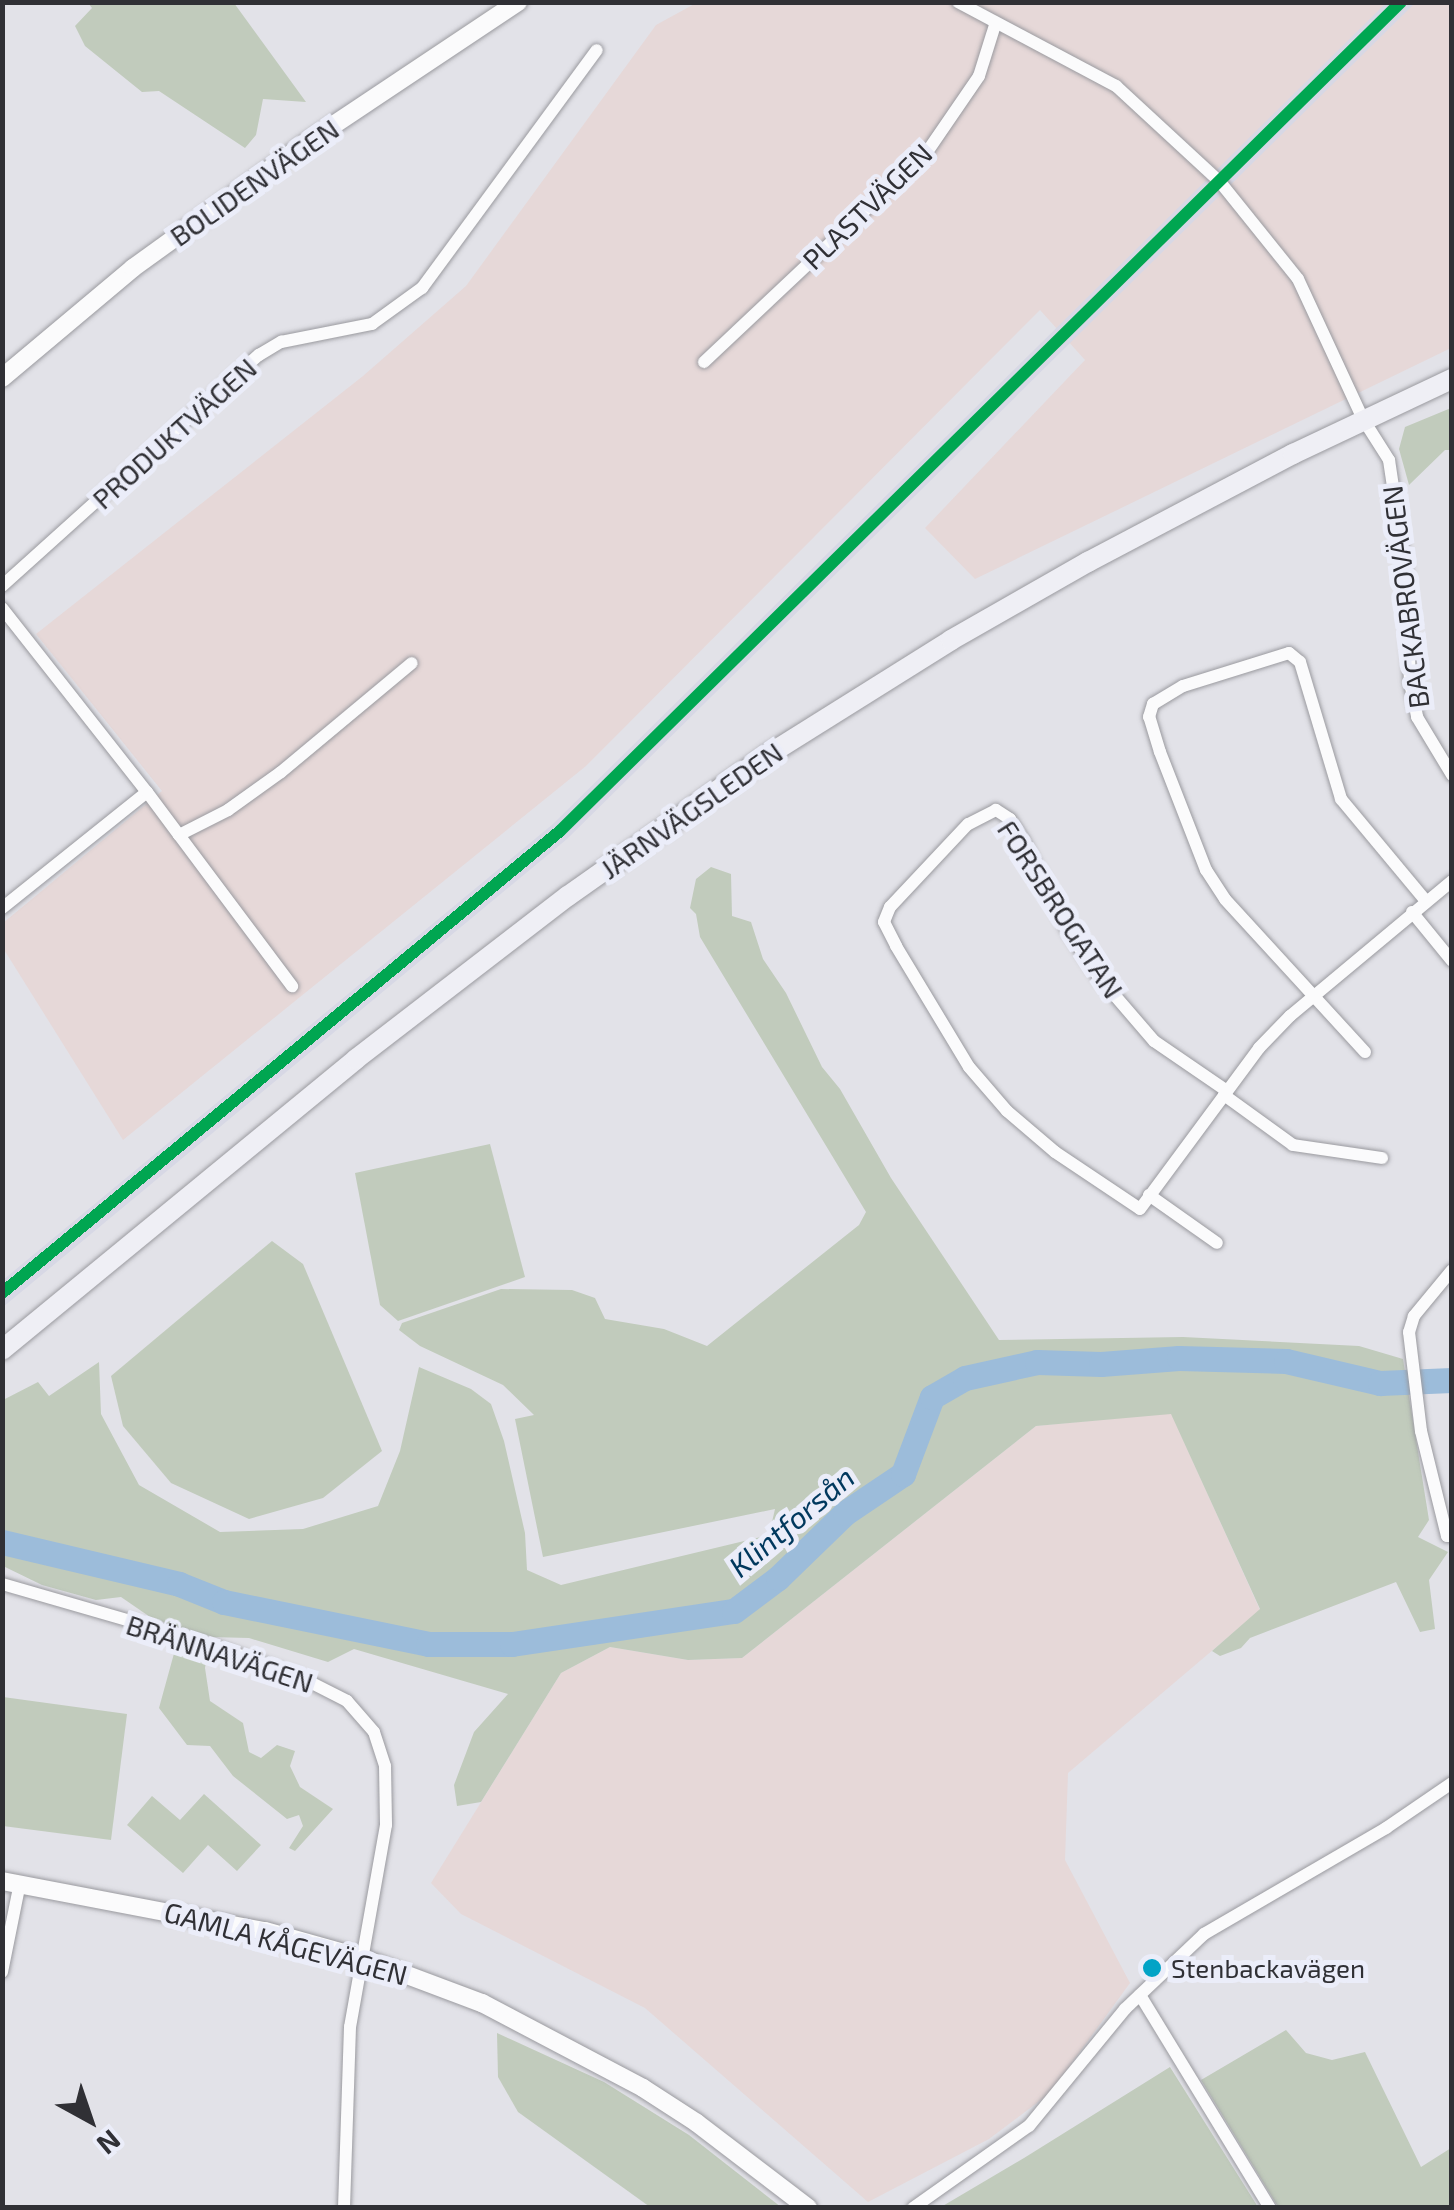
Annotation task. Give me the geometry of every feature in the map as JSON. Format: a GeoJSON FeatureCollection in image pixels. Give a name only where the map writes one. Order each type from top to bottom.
{"type":"FeatureCollection","features":[{"type":"Feature","properties":{"kind":"main road","name":"JÄRNVÄGSLEDEN"},"geometry":{"type":"LineString","coordinates":[[2,1350],[356,1059],[568,896],[768,756],[1010,606],[1363,419],[1452,379]]}},
{"type":"Feature","properties":{"kind":"street","name":"BOLIDENVÄGEN"},"geometry":{"type":"LineString","coordinates":[[2,378],[179,235],[302,146],[518,2]]}},
{"type":"Feature","properties":{"kind":"street","name":"BACKABROVÄGEN"},"geometry":{"type":"LineString","coordinates":[[958,2],[1116,86],[1220,182],[1298,279],[1363,419],[1389,460],[1406,574],[1406,648],[1417,717],[1452,774]]}},
{"type":"Feature","properties":{"kind":"street","name":"PLASTVÄGEN"},"geometry":{"type":"LineString","coordinates":[[704,362],[926,152],[979,76],[995,25]]}},
{"type":"Feature","properties":{"kind":"street","name":"PRODUKTVÄGEN"},"geometry":{"type":"LineString","coordinates":[[2,586],[260,354],[281,342],[372,324],[422,288],[597,50]]}},
{"type":"Feature","properties":{"kind":"street"},"geometry":{"type":"LineString","coordinates":[[2,608],[147,792],[292,986]]}},
{"type":"Feature","properties":{"kind":"street"},"geometry":{"type":"LineString","coordinates":[[1365,1052],[1225,899],[1206,870],[1160,752],[1149,717],[1152,704],[1184,686],[1289,652],[1300,662],[1341,799],[1426,901]]}},
{"type":"Feature","properties":{"kind":"street"},"geometry":{"type":"LineString","coordinates":[[179,835],[228,810],[268,782],[412,663]]}},
{"type":"Feature","properties":{"kind":"street"},"geometry":{"type":"LineString","coordinates":[[2,908],[147,792]]}},
{"type":"Feature","properties":{"kind":"street","name":"FORSBROGATAN"},"geometry":{"type":"LineString","coordinates":[[1150,1195],[1140,1209],[1055,1152],[1007,1111],[969,1067],[896,946],[884,922],[890,907],[958,834],[996,810],[1010,819],[1023,840],[1067,928],[1098,976],[1154,1041],[1225,1093]]}},
{"type":"Feature","properties":{"kind":"street"},"geometry":{"type":"LineString","coordinates":[[1217,1243],[1150,1195],[1258,1048],[1313,996],[1452,881]]}},
{"type":"Feature","properties":{"kind":"street"},"geometry":{"type":"LineString","coordinates":[[1412,912],[1452,961]]}},
{"type":"Feature","properties":{"kind":"street"},"geometry":{"type":"LineString","coordinates":[[1225,1093],[1293,1144],[1382,1158]]}},
{"type":"Feature","properties":{"kind":"street"},"geometry":{"type":"LineString","coordinates":[[1452,1270],[1414,1316],[1409,1332],[1417,1402],[1447,1536],[1452,1536]]}},
{"type":"Feature","properties":{"kind":"street","name":"BRÄNNAVÄGEN"},"geometry":{"type":"LineString","coordinates":[[2,1584],[200,1641],[298,1676],[347,1701],[374,1732],[385,1766],[386,1825],[350,2027],[344,2208]]}},
{"type":"Feature","properties":{"kind":"street"},"geometry":{"type":"LineString","coordinates":[[913,2208],[1029,2126],[1140,1994],[1204,1934],[1386,1828],[1452,1783]]}},
{"type":"Feature","properties":{"kind":"street"},"geometry":{"type":"LineString","coordinates":[[2,1972],[11,1882]]}},
{"type":"Feature","properties":{"kind":"street","name":"GAMLA KÅGEVÄGEN"},"geometry":{"type":"LineString","coordinates":[[11,1882],[174,1911],[362,1958],[482,2004],[579,2052],[697,2123],[808,2208]]}},
{"type":"Feature","properties":{"kind":"street"},"geometry":{"type":"LineString","coordinates":[[1140,1994],[1270,2208]]}},
{"type":"Feature","properties":{"kind":"shaded area"},"geometry":{"type":"Polygon","coordinates":[[[698,2],[1451,3],[1451,348],[975,579],[925,528],[1085,360],[1040,310],[586,766],[123,1140],[3,948],[3,923],[162,791],[36,634],[363,376],[466,286],[656,25],[698,2]]]}},
{"type":"Feature","properties":{"kind":"shaded area"},"geometry":{"type":"Polygon","coordinates":[[[1386,3],[1415,3],[567,839],[3,1307],[3,1280],[553,824],[1386,3]]]}},
{"type":"Feature","properties":{"kind":"shaded area"},"geometry":{"type":"Polygon","coordinates":[[[1171,1413],[1260,1610],[1068,1773],[1065,1860],[1130,1983],[1050,2093],[989,2139],[868,2202],[645,2008],[461,1914],[431,1883],[561,1673],[610,1647],[688,1660],[742,1658],[1036,1426],[1171,1413]]]}},
{"type":"Feature","properties":{"kind":"green space"},"geometry":{"type":"Polygon","coordinates":[[[88,3],[234,3],[306,102],[263,99],[256,135],[245,148],[159,91],[142,92],[85,46],[75,26],[92,8],[88,3]]]}},
{"type":"Feature","properties":{"kind":"green space"},"geometry":{"type":"Polygon","coordinates":[[[1451,408],[1451,450],[1445,450],[1409,485],[1399,449],[1405,427],[1451,408]]]}},
{"type":"Feature","properties":{"kind":"green space"},"geometry":{"type":"Polygon","coordinates":[[[711,867],[731,874],[732,916],[751,922],[763,959],[786,993],[822,1067],[840,1089],[891,1178],[999,1340],[1183,1337],[1359,1346],[1403,1359],[1429,1520],[1418,1537],[1448,1552],[1429,1580],[1435,1629],[1420,1632],[1396,1582],[1250,1638],[1241,1648],[1220,1656],[1212,1651],[1260,1609],[1171,1414],[1036,1426],[742,1658],[688,1660],[610,1647],[561,1673],[481,1802],[457,1806],[454,1785],[474,1732],[508,1694],[354,1649],[328,1662],[249,1638],[210,1637],[205,1668],[210,1701],[243,1723],[249,1752],[261,1758],[277,1745],[295,1751],[290,1766],[300,1787],[333,1809],[295,1851],[289,1848],[303,1826],[299,1815],[287,1819],[233,1776],[210,1746],[187,1745],[159,1708],[181,1628],[153,1619],[121,1597],[96,1600],[42,1585],[3,1566],[3,1400],[38,1382],[49,1396],[99,1362],[101,1414],[139,1485],[220,1532],[303,1529],[378,1506],[400,1451],[419,1367],[471,1389],[491,1404],[504,1441],[525,1533],[527,1570],[561,1585],[769,1535],[775,1509],[543,1557],[515,1419],[534,1415],[503,1385],[420,1346],[399,1330],[402,1323],[501,1289],[572,1290],[595,1298],[605,1319],[664,1329],[707,1346],[859,1225],[866,1212],[700,937],[696,914],[690,908],[696,879],[711,867]]]}},
{"type":"Feature","properties":{"kind":"green space"},"geometry":{"type":"Polygon","coordinates":[[[490,1144],[525,1277],[398,1321],[380,1305],[355,1173],[490,1144]]]}},
{"type":"Feature","properties":{"kind":"green space"},"geometry":{"type":"Polygon","coordinates":[[[272,1241],[303,1264],[382,1451],[323,1498],[249,1519],[171,1483],[123,1426],[111,1376],[272,1241]]]}},
{"type":"Feature","properties":{"kind":"green space"},"geometry":{"type":"Polygon","coordinates":[[[3,1697],[127,1714],[111,1840],[3,1826],[3,1697]]]}},
{"type":"Feature","properties":{"kind":"green space"},"geometry":{"type":"Polygon","coordinates":[[[204,1794],[261,1845],[237,1871],[208,1845],[183,1873],[127,1825],[152,1796],[180,1820],[204,1794]]]}},
{"type":"Feature","properties":{"kind":"green space"},"geometry":{"type":"Polygon","coordinates":[[[1286,2030],[1306,2053],[1332,2060],[1365,2052],[1421,2167],[1451,2148],[1451,2207],[1278,2207],[1201,2080],[1286,2030]]]}},
{"type":"Feature","properties":{"kind":"green space"},"geometry":{"type":"Polygon","coordinates":[[[497,2033],[604,2082],[689,2135],[781,2207],[650,2207],[518,2112],[498,2077],[497,2033]]]}},
{"type":"Feature","properties":{"kind":"green space"},"geometry":{"type":"Polygon","coordinates":[[[1170,2067],[1258,2207],[941,2207],[1024,2158],[1170,2067]]]}},
{"type":"Feature","properties":{"kind":"waterway","name":"Klintforsån"},"geometry":{"type":"LineString","coordinates":[[2,1542],[179,1584],[224,1602],[428,1644],[512,1644],[734,1611],[778,1578],[845,1513],[903,1474],[932,1397],[965,1378],[1037,1362],[1101,1364],[1179,1358],[1286,1361],[1380,1383],[1452,1380]]}},
{"type":"Feature","properties":{"kind":"transit line"},"geometry":{"type":"LineString","coordinates":[[2,1293],[560,831],[1401,2]]}},
{"type":"Feature","properties":{"kind":"place","name":"Stenbackavägen"},"geometry":{"type":"Point","coordinates":[1152,1968]}}]}
